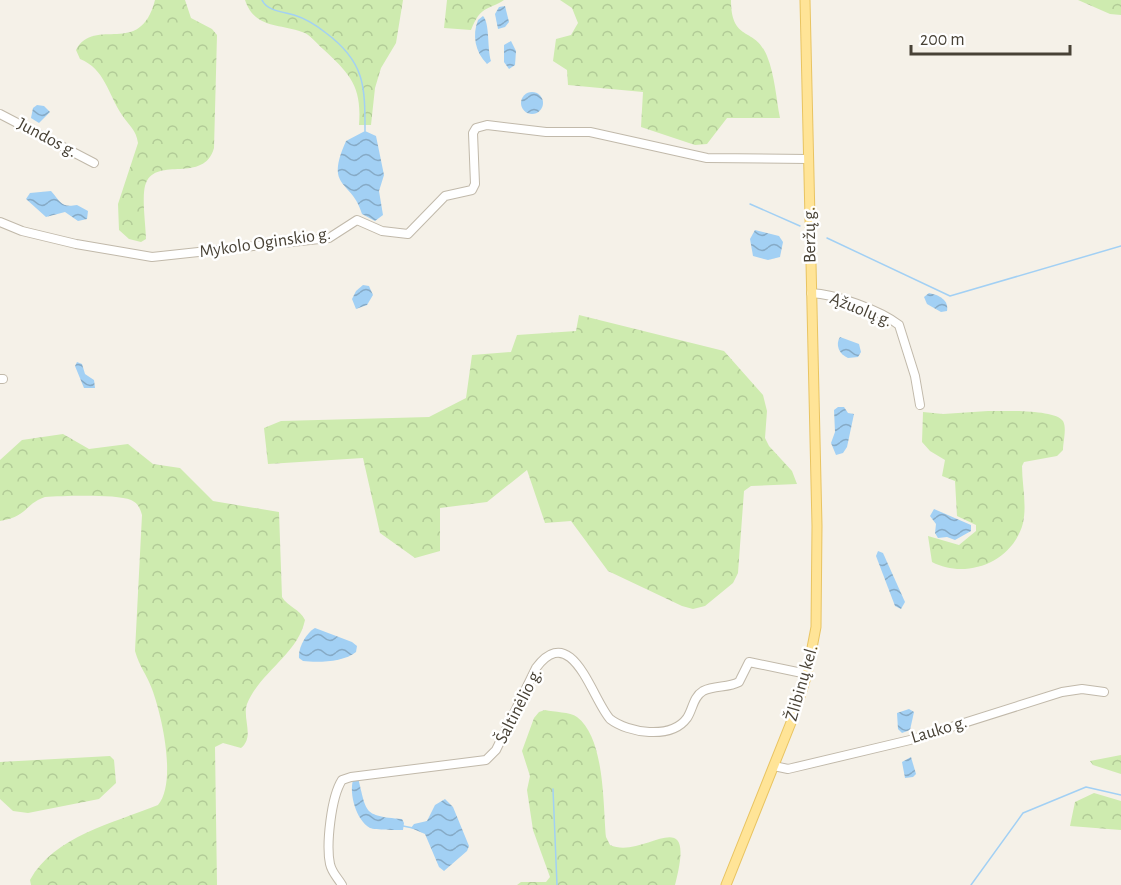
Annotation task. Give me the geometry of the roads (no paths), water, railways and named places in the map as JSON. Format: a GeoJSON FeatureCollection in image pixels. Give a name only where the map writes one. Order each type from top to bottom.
{"type":"FeatureCollection","features":[{"type":"Feature","properties":{"kind":"main road","name":"Beržų g."},"geometry":{"type":"LineString","coordinates":[[805,0],[815,469]]}},
{"type":"Feature","properties":{"kind":"main road","name":"Žlibinų kel."},"geometry":{"type":"LineString","coordinates":[[726,885],[774,766],[807,674],[817,613],[815,469]]}},
{"type":"Feature","properties":{"kind":"street","name":"Jundos g."},"geometry":{"type":"LineString","coordinates":[[0,114],[94,163]]}},
{"type":"Feature","properties":{"kind":"street","name":"Mykolo Oginskio g."},"geometry":{"type":"LineString","coordinates":[[0,222],[22,231],[76,244],[152,257],[328,238],[357,220],[382,231],[408,234],[445,196],[472,189],[475,184],[473,133],[476,128],[486,125],[546,132],[590,132],[707,158],[808,159]]}},
{"type":"Feature","properties":{"kind":"street","name":"Ąžuolų g."},"geometry":{"type":"LineString","coordinates":[[811,293],[834,297],[871,310],[899,325],[915,376],[920,405]]}},
{"type":"Feature","properties":{"kind":"street","name":"Šaltinėlio g."},"geometry":{"type":"LineString","coordinates":[[342,885],[331,867],[329,850],[335,801],[342,780],[486,760],[496,750],[536,668],[545,658],[560,654],[574,660],[610,719],[618,725],[638,731],[663,730],[678,725],[687,717],[699,694],[710,688],[739,682],[749,662],[807,674]]}},
{"type":"Feature","properties":{"kind":"street","name":"Lauko g."},"geometry":{"type":"LineString","coordinates":[[774,766],[788,769],[878,748],[1062,692],[1082,689],[1104,692]]}},
{"type":"Feature","properties":{"kind":"water"},"geometry":{"type":"Polygon","coordinates":[[[505,6],[509,22],[505,27],[498,29],[495,14],[499,7],[505,6]]]}},
{"type":"Feature","properties":{"kind":"water"},"geometry":{"type":"Polygon","coordinates":[[[483,16],[487,24],[491,61],[487,64],[477,49],[475,37],[478,20],[483,16]]]}},
{"type":"Feature","properties":{"kind":"water"},"geometry":{"type":"Polygon","coordinates":[[[511,41],[516,51],[515,65],[509,69],[504,62],[504,45],[511,41]]]}},
{"type":"Feature","properties":{"kind":"water"},"geometry":{"type":"Polygon","coordinates":[[[532,92],[540,95],[543,103],[540,111],[532,114],[524,111],[521,103],[524,95],[532,92]]]}},
{"type":"Feature","properties":{"kind":"water"},"geometry":{"type":"Polygon","coordinates":[[[37,105],[44,106],[50,112],[39,123],[31,118],[33,108],[37,105]]]}},
{"type":"Feature","properties":{"kind":"water"},"geometry":{"type":"Polygon","coordinates":[[[365,131],[376,136],[384,175],[379,191],[383,215],[375,221],[362,214],[358,203],[342,183],[338,168],[346,141],[365,131]]]}},
{"type":"Feature","properties":{"kind":"water"},"geometry":{"type":"Polygon","coordinates":[[[51,191],[64,205],[77,205],[88,211],[87,219],[78,221],[65,212],[46,217],[26,199],[30,193],[51,191]]]}},
{"type":"Feature","properties":{"kind":"water"},"geometry":{"type":"Polygon","coordinates":[[[755,230],[779,236],[783,242],[780,257],[768,260],[753,256],[750,239],[755,230]]]}},
{"type":"Feature","properties":{"kind":"water"},"geometry":{"type":"Polygon","coordinates":[[[363,285],[369,286],[373,295],[367,305],[356,309],[352,299],[363,285]]]}},
{"type":"Feature","properties":{"kind":"water"},"geometry":{"type":"Polygon","coordinates":[[[929,293],[942,299],[947,311],[941,312],[927,304],[924,297],[929,293]]]}},
{"type":"Feature","properties":{"kind":"water"},"geometry":{"type":"Polygon","coordinates":[[[840,337],[859,344],[861,352],[858,357],[848,358],[842,354],[838,346],[840,337]]]}},
{"type":"Feature","properties":{"kind":"water"},"geometry":{"type":"Polygon","coordinates":[[[77,362],[82,364],[85,374],[94,380],[95,388],[84,388],[75,366],[77,362]]]}},
{"type":"Feature","properties":{"kind":"water"},"geometry":{"type":"Polygon","coordinates":[[[844,407],[848,413],[854,414],[847,447],[843,453],[836,455],[831,443],[835,432],[834,410],[844,407]]]}},
{"type":"Feature","properties":{"kind":"water"},"geometry":{"type":"Polygon","coordinates":[[[934,509],[971,525],[971,531],[955,540],[947,537],[938,538],[935,533],[936,524],[930,516],[934,509]]]}},
{"type":"Feature","properties":{"kind":"water"},"geometry":{"type":"Polygon","coordinates":[[[878,551],[883,553],[905,602],[901,609],[895,606],[876,556],[878,551]]]}},
{"type":"Feature","properties":{"kind":"water"},"geometry":{"type":"Polygon","coordinates":[[[315,628],[352,642],[357,646],[356,652],[338,660],[303,661],[299,658],[301,645],[315,628]]]}},
{"type":"Feature","properties":{"kind":"water"},"geometry":{"type":"Polygon","coordinates":[[[909,709],[914,712],[910,730],[902,733],[898,729],[897,713],[909,709]]]}},
{"type":"Feature","properties":{"kind":"water"},"geometry":{"type":"Polygon","coordinates":[[[911,757],[916,774],[905,778],[902,762],[911,757]]]}},
{"type":"Feature","properties":{"kind":"water"},"geometry":{"type":"Polygon","coordinates":[[[358,778],[368,810],[380,816],[402,819],[403,830],[373,829],[365,824],[357,813],[353,799],[353,780],[358,778]]]}},
{"type":"Feature","properties":{"kind":"water"},"geometry":{"type":"Polygon","coordinates":[[[445,799],[453,807],[469,846],[467,851],[444,871],[439,867],[425,834],[411,828],[414,824],[427,821],[435,805],[445,799]]]}},
{"type":"Feature","properties":{"kind":"waterway"},"geometry":{"type":"LineString","coordinates":[[262,0],[271,9],[307,20],[349,54],[363,88],[365,131]]}},
{"type":"Feature","properties":{"kind":"waterway"},"geometry":{"type":"LineString","coordinates":[[750,204],[800,226]]}},
{"type":"Feature","properties":{"kind":"waterway"},"geometry":{"type":"LineString","coordinates":[[827,238],[950,296],[1121,246]]}},
{"type":"Feature","properties":{"kind":"waterway"},"geometry":{"type":"LineString","coordinates":[[971,885],[1023,813],[1086,787],[1121,795]]}},
{"type":"Feature","properties":{"kind":"waterway"},"geometry":{"type":"LineString","coordinates":[[553,789],[557,885]]}},
{"type":"Feature","properties":{"kind":"waterway"},"geometry":{"type":"LineString","coordinates":[[403,826],[413,828]]}}]}
